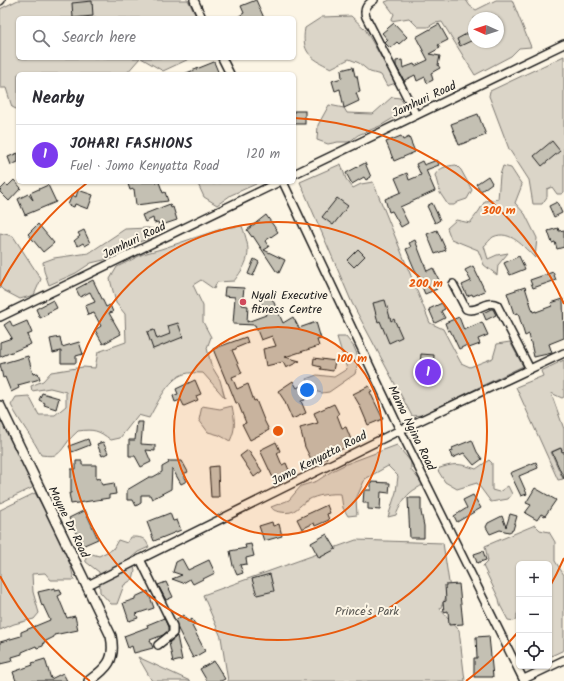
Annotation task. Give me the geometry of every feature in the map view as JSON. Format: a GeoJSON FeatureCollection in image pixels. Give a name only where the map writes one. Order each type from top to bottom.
{"type":"FeatureCollection","features":[{"type":"Feature","properties":{"kind":"main road","name":"Moyne Dr Road"},"geometry":{"type":"LineString","coordinates":[[0,406],[111,636],[113,649],[112,658],[107,666],[89,681]]}},
{"type":"Feature","properties":{"kind":"street"},"geometry":{"type":"LineString","coordinates":[[194,0],[201,16]]}},
{"type":"Feature","properties":{"kind":"street"},"geometry":{"type":"LineString","coordinates":[[374,0],[367,5],[365,9],[366,17],[416,115]]}},
{"type":"Feature","properties":{"kind":"street","name":"Jamhuri Road"},"geometry":{"type":"LineString","coordinates":[[296,173],[564,44]]}},
{"type":"Feature","properties":{"kind":"street"},"geometry":{"type":"LineString","coordinates":[[223,60],[229,72]]}},
{"type":"Feature","properties":{"kind":"street","name":"Jamhuri Road"},"geometry":{"type":"LineString","coordinates":[[0,317],[275,184]]}},
{"type":"Feature","properties":{"kind":"street","name":"Mama Ngina Road"},"geometry":{"type":"LineString","coordinates":[[284,184],[400,430],[524,680]]}},
{"type":"Feature","properties":{"kind":"street"},"geometry":{"type":"LineString","coordinates":[[453,284],[466,309],[468,310],[473,310],[490,303],[497,305],[530,369]]}},
{"type":"Feature","properties":{"kind":"street","name":"Jomo Kenyatta Road"},"geometry":{"type":"LineString","coordinates":[[86,586],[400,430],[564,353]]}},
{"type":"Feature","properties":{"kind":"street"},"geometry":{"type":"LineString","coordinates":[[140,560],[173,626],[173,633],[158,645]]}},
{"type":"Feature","properties":{"kind":"street"},"geometry":{"type":"LineString","coordinates":[[524,680],[564,660]]}},
{"type":"Feature","properties":{"kind":"green space"},"geometry":{"type":"Polygon","coordinates":[[[18,0],[188,0],[196,16],[16,16],[16,60],[138,60],[128,72],[16,72],[16,109],[12,107],[6,88],[0,88],[0,9],[18,0]]]}},
{"type":"Feature","properties":{"kind":"green space"},"geometry":{"type":"Polygon","coordinates":[[[390,0],[466,0],[470,6],[476,10],[496,0],[512,0],[531,47],[519,48],[511,56],[475,75],[442,22],[435,23],[428,27],[418,27],[409,18],[391,21],[394,14],[385,2],[390,0]]]}},
{"type":"Feature","properties":{"kind":"green space"},"geometry":{"type":"Polygon","coordinates":[[[351,16],[365,29],[396,83],[387,86],[381,75],[370,72],[359,63],[349,59],[331,68],[312,57],[306,49],[304,43],[305,28],[322,17],[351,16]]]}},
{"type":"Feature","properties":{"kind":"green space"},"geometry":{"type":"Polygon","coordinates":[[[564,56],[564,192],[557,194],[552,187],[547,189],[547,197],[542,204],[533,204],[529,180],[509,149],[489,96],[490,91],[564,56]]]}},
{"type":"Feature","properties":{"kind":"green space"},"geometry":{"type":"Polygon","coordinates":[[[144,60],[187,60],[163,71],[144,60]]]}},
{"type":"Feature","properties":{"kind":"green space"},"geometry":{"type":"Polygon","coordinates":[[[392,97],[400,98],[405,105],[402,113],[380,126],[358,135],[349,142],[328,144],[317,140],[318,125],[329,105],[344,108],[347,113],[373,114],[392,97]]]}},
{"type":"Feature","properties":{"kind":"green space"},"geometry":{"type":"Polygon","coordinates":[[[341,164],[346,179],[353,188],[361,184],[373,182],[430,323],[443,329],[461,363],[470,367],[493,358],[497,344],[510,342],[523,366],[422,415],[412,416],[352,303],[300,182],[341,164]]]}},
{"type":"Feature","properties":{"kind":"green space"},"geometry":{"type":"Polygon","coordinates":[[[456,165],[461,170],[472,190],[467,199],[454,205],[448,205],[440,193],[435,175],[444,167],[456,165]]]}},
{"type":"Feature","properties":{"kind":"green space"},"geometry":{"type":"Polygon","coordinates":[[[503,166],[511,168],[522,185],[515,203],[525,214],[537,238],[535,258],[521,244],[511,237],[499,235],[493,237],[484,246],[488,259],[497,255],[508,253],[498,265],[497,275],[484,265],[478,250],[451,239],[447,228],[456,220],[470,223],[485,201],[498,199],[500,175],[503,166]]]}},
{"type":"Feature","properties":{"kind":"green space"},"geometry":{"type":"Polygon","coordinates":[[[198,184],[256,184],[231,195],[217,205],[204,197],[198,184]]]}},
{"type":"Feature","properties":{"kind":"green space"},"geometry":{"type":"Polygon","coordinates":[[[242,226],[247,242],[248,255],[244,267],[234,281],[217,282],[214,289],[201,280],[193,285],[203,306],[203,322],[211,337],[207,348],[211,365],[220,380],[225,398],[203,373],[184,374],[168,386],[149,418],[138,415],[120,438],[111,440],[96,431],[78,431],[57,454],[51,456],[41,455],[11,405],[16,397],[29,396],[39,415],[55,415],[66,406],[66,392],[50,388],[32,391],[31,386],[43,381],[51,372],[83,367],[95,368],[98,352],[126,342],[125,314],[116,303],[110,279],[117,267],[143,254],[224,228],[242,226]]]}},
{"type":"Feature","properties":{"kind":"green space"},"geometry":{"type":"Polygon","coordinates":[[[148,228],[158,230],[152,238],[121,249],[104,260],[91,263],[76,273],[49,285],[44,271],[43,262],[54,258],[89,253],[125,229],[148,228]]]}},
{"type":"Feature","properties":{"kind":"green space"},"geometry":{"type":"Polygon","coordinates":[[[0,233],[13,236],[41,279],[34,295],[20,299],[0,287],[0,233]]]}},
{"type":"Feature","properties":{"kind":"green space"},"geometry":{"type":"Polygon","coordinates":[[[337,337],[346,337],[354,347],[359,359],[355,374],[329,392],[322,393],[310,390],[306,379],[317,375],[334,377],[347,369],[337,337]]]}},
{"type":"Feature","properties":{"kind":"green space"},"geometry":{"type":"Polygon","coordinates":[[[564,360],[564,397],[562,398],[551,393],[564,429],[564,449],[562,450],[560,448],[551,452],[563,479],[558,480],[516,387],[543,376],[541,371],[564,360]]]}},
{"type":"Feature","properties":{"kind":"green space"},"geometry":{"type":"Polygon","coordinates":[[[202,406],[220,409],[232,406],[234,424],[230,441],[219,435],[208,432],[199,420],[202,406]]]}},
{"type":"Feature","properties":{"kind":"green space"},"geometry":{"type":"Polygon","coordinates":[[[0,415],[34,487],[0,503],[0,415]]]}},
{"type":"Feature","properties":{"kind":"green space"},"geometry":{"type":"Polygon","coordinates":[[[397,445],[411,462],[411,470],[423,484],[408,495],[396,515],[388,517],[396,492],[398,476],[388,466],[365,479],[356,499],[357,515],[348,516],[343,508],[341,494],[329,494],[316,497],[304,502],[293,511],[286,513],[276,511],[271,507],[289,500],[301,486],[317,481],[346,464],[397,445]]]}},
{"type":"Feature","properties":{"kind":"green space"},"geometry":{"type":"Polygon","coordinates":[[[489,460],[492,463],[492,490],[499,492],[508,486],[512,494],[508,499],[491,502],[477,483],[457,489],[445,482],[437,469],[456,464],[476,469],[489,460]]]}},
{"type":"Feature","properties":{"kind":"green space"},"geometry":{"type":"Polygon","coordinates":[[[35,493],[53,524],[68,557],[74,580],[51,580],[45,573],[32,574],[33,592],[39,613],[34,619],[14,624],[0,630],[0,510],[35,493]]]}},
{"type":"Feature","properties":{"kind":"green space"},"geometry":{"type":"Polygon","coordinates":[[[535,525],[540,530],[549,532],[555,542],[555,561],[564,575],[564,650],[552,656],[552,561],[516,561],[516,620],[514,621],[508,620],[483,566],[488,561],[485,546],[535,525]]]}},
{"type":"Feature","properties":{"kind":"green space"},"geometry":{"type":"Polygon","coordinates":[[[130,537],[144,539],[149,547],[138,552],[131,558],[135,571],[133,579],[124,585],[117,604],[111,604],[100,592],[99,572],[86,562],[85,552],[99,556],[113,549],[118,540],[127,543],[130,537]]]}},
{"type":"Feature","properties":{"kind":"green space","name":"Prince's Park"},"geometry":{"type":"Polygon","coordinates":[[[356,540],[443,543],[450,589],[440,609],[459,630],[465,681],[228,681],[221,637],[203,595],[356,540]]]}},
{"type":"Feature","properties":{"kind":"green space"},"geometry":{"type":"Polygon","coordinates":[[[138,657],[190,681],[152,681],[138,657]]]}},
{"type":"Feature","properties":{"kind":"building"},"geometry":{"type":"Polygon","coordinates":[[[256,0],[263,16],[239,16],[244,13],[241,6],[256,0]]]}},
{"type":"Feature","properties":{"kind":"building"},"geometry":{"type":"Polygon","coordinates":[[[92,1],[93,16],[73,16],[72,3],[92,1]]]}},
{"type":"Feature","properties":{"kind":"building"},"geometry":{"type":"Polygon","coordinates":[[[394,23],[407,37],[399,44],[397,42],[390,48],[385,43],[388,40],[382,33],[394,23]]]}},
{"type":"Feature","properties":{"kind":"building"},"geometry":{"type":"Polygon","coordinates":[[[439,24],[448,40],[438,45],[440,48],[429,54],[440,56],[438,65],[440,68],[431,73],[433,80],[427,83],[425,77],[417,81],[415,75],[405,80],[405,82],[396,66],[396,61],[402,60],[403,68],[414,64],[415,66],[428,60],[416,37],[439,24]]]}},
{"type":"Feature","properties":{"kind":"building"},"geometry":{"type":"Polygon","coordinates":[[[468,33],[468,42],[460,46],[457,39],[468,33]]]}},
{"type":"Feature","properties":{"kind":"building"},"geometry":{"type":"Polygon","coordinates":[[[214,62],[218,72],[189,72],[214,62]]]}},
{"type":"Feature","properties":{"kind":"building"},"geometry":{"type":"Polygon","coordinates":[[[353,67],[355,76],[357,76],[360,92],[356,93],[359,101],[344,108],[340,89],[335,91],[332,81],[342,78],[341,70],[353,67]]]}},
{"type":"Feature","properties":{"kind":"building"},"geometry":{"type":"Polygon","coordinates":[[[296,111],[305,111],[305,124],[296,124],[296,111]]]}},
{"type":"Feature","properties":{"kind":"building"},"geometry":{"type":"Polygon","coordinates":[[[478,114],[486,135],[459,145],[451,124],[478,114]]]}},
{"type":"Feature","properties":{"kind":"building"},"geometry":{"type":"Polygon","coordinates":[[[401,136],[403,140],[409,137],[415,152],[394,161],[386,142],[401,136]]]}},
{"type":"Feature","properties":{"kind":"building"},"geometry":{"type":"Polygon","coordinates":[[[552,141],[560,151],[542,166],[534,156],[552,141]]]}},
{"type":"Feature","properties":{"kind":"building"},"geometry":{"type":"Polygon","coordinates":[[[16,154],[16,163],[11,165],[8,157],[16,154]]]}},
{"type":"Feature","properties":{"kind":"building"},"geometry":{"type":"Polygon","coordinates":[[[437,160],[439,165],[426,170],[435,191],[400,207],[408,223],[401,227],[392,211],[389,212],[385,199],[401,192],[395,178],[407,173],[409,180],[421,175],[416,164],[422,161],[424,165],[437,160]]]}},
{"type":"Feature","properties":{"kind":"building"},"geometry":{"type":"Polygon","coordinates":[[[365,163],[371,177],[366,180],[364,177],[352,184],[346,173],[365,163]]]}},
{"type":"Feature","properties":{"kind":"building"},"geometry":{"type":"Polygon","coordinates":[[[488,176],[492,183],[481,191],[476,184],[488,176]]]}},
{"type":"Feature","properties":{"kind":"building"},"geometry":{"type":"Polygon","coordinates":[[[14,180],[21,188],[9,201],[0,192],[6,184],[8,186],[14,180]]]}},
{"type":"Feature","properties":{"kind":"building"},"geometry":{"type":"Polygon","coordinates":[[[128,184],[160,184],[163,193],[165,192],[168,201],[136,205],[134,189],[130,190],[128,184]]]}},
{"type":"Feature","properties":{"kind":"building"},"geometry":{"type":"Polygon","coordinates":[[[48,185],[56,202],[25,215],[18,199],[28,194],[33,200],[30,193],[48,185]]]}},
{"type":"Feature","properties":{"kind":"building"},"geometry":{"type":"Polygon","coordinates":[[[78,190],[93,195],[88,209],[75,204],[74,207],[68,205],[72,195],[76,197],[78,190]]]}},
{"type":"Feature","properties":{"kind":"building"},"geometry":{"type":"Polygon","coordinates":[[[337,198],[348,206],[333,225],[322,217],[337,198]]]}},
{"type":"Feature","properties":{"kind":"building"},"geometry":{"type":"Polygon","coordinates":[[[557,202],[562,213],[554,217],[549,206],[557,202]]]}},
{"type":"Feature","properties":{"kind":"building"},"geometry":{"type":"Polygon","coordinates":[[[432,203],[440,220],[435,223],[427,206],[432,203]]]}},
{"type":"Feature","properties":{"kind":"building"},"geometry":{"type":"Polygon","coordinates":[[[170,204],[171,208],[173,207],[177,220],[159,226],[158,222],[154,223],[153,218],[145,222],[142,215],[170,204]]]}},
{"type":"Feature","properties":{"kind":"building"},"geometry":{"type":"Polygon","coordinates":[[[266,215],[278,232],[265,241],[269,247],[264,250],[285,260],[279,273],[276,271],[253,236],[252,237],[247,230],[266,215]]]}},
{"type":"Feature","properties":{"kind":"building"},"geometry":{"type":"Polygon","coordinates":[[[38,224],[54,243],[43,252],[28,234],[38,224]]]}},
{"type":"Feature","properties":{"kind":"building"},"geometry":{"type":"Polygon","coordinates":[[[558,228],[559,231],[564,230],[564,247],[557,249],[555,242],[552,243],[548,231],[558,228]]]}},
{"type":"Feature","properties":{"kind":"building"},"geometry":{"type":"Polygon","coordinates":[[[84,230],[90,243],[85,246],[83,243],[78,246],[74,241],[80,236],[78,233],[84,230]]]}},
{"type":"Feature","properties":{"kind":"building"},"geometry":{"type":"Polygon","coordinates":[[[437,230],[446,250],[435,254],[427,234],[437,230]]]}},
{"type":"Feature","properties":{"kind":"building"},"geometry":{"type":"Polygon","coordinates":[[[415,240],[427,271],[433,268],[439,280],[434,282],[437,289],[425,294],[406,249],[411,247],[409,243],[415,240]]]}},
{"type":"Feature","properties":{"kind":"building"},"geometry":{"type":"Polygon","coordinates":[[[358,249],[365,256],[354,267],[347,260],[358,249]]]}},
{"type":"Feature","properties":{"kind":"building"},"geometry":{"type":"Polygon","coordinates":[[[519,256],[525,269],[510,275],[504,263],[519,256]]]}},
{"type":"Feature","properties":{"kind":"building"},"geometry":{"type":"Polygon","coordinates":[[[254,259],[259,262],[253,276],[248,274],[254,259]]]}},
{"type":"Feature","properties":{"kind":"building"},"geometry":{"type":"Polygon","coordinates":[[[473,266],[485,291],[473,296],[472,294],[467,296],[462,285],[471,281],[465,270],[473,266]]]}},
{"type":"Feature","properties":{"kind":"building"},"geometry":{"type":"Polygon","coordinates":[[[553,272],[556,280],[533,288],[530,280],[553,272]]]}},
{"type":"Feature","properties":{"kind":"building"},"geometry":{"type":"Polygon","coordinates":[[[93,280],[106,307],[110,305],[113,312],[109,313],[121,334],[103,344],[95,330],[101,326],[94,313],[88,315],[85,306],[95,302],[90,292],[80,297],[76,289],[93,280]]]}},
{"type":"Feature","properties":{"kind":"building"},"geometry":{"type":"Polygon","coordinates":[[[225,287],[244,288],[242,305],[248,306],[247,322],[266,315],[260,300],[271,296],[283,323],[293,317],[299,328],[316,322],[321,339],[317,340],[319,346],[285,357],[300,361],[286,368],[283,362],[266,366],[263,349],[276,346],[272,336],[261,340],[255,325],[233,324],[235,297],[224,296],[225,287]]]}},
{"type":"Feature","properties":{"kind":"building"},"geometry":{"type":"Polygon","coordinates":[[[525,287],[533,312],[552,306],[551,303],[563,299],[564,338],[549,344],[552,353],[534,357],[529,334],[525,336],[518,313],[514,314],[507,293],[525,287]]]}},
{"type":"Feature","properties":{"kind":"building"},"geometry":{"type":"Polygon","coordinates":[[[53,300],[57,308],[40,318],[36,309],[53,300]]]}},
{"type":"Feature","properties":{"kind":"building"},"geometry":{"type":"Polygon","coordinates":[[[385,300],[391,321],[394,319],[402,337],[389,343],[380,321],[378,322],[373,303],[385,300]]]}},
{"type":"Feature","properties":{"kind":"building"},"geometry":{"type":"Polygon","coordinates":[[[442,303],[445,309],[441,311],[445,318],[435,323],[429,309],[442,303]]]}},
{"type":"Feature","properties":{"kind":"building"},"geometry":{"type":"Polygon","coordinates":[[[493,309],[496,315],[486,320],[483,313],[493,309]]]}},
{"type":"Feature","properties":{"kind":"building"},"geometry":{"type":"Polygon","coordinates":[[[459,317],[464,330],[482,322],[488,335],[478,339],[480,344],[469,348],[467,345],[459,349],[445,323],[459,317]]]}},
{"type":"Feature","properties":{"kind":"building"},"geometry":{"type":"Polygon","coordinates":[[[10,321],[13,327],[27,321],[32,333],[27,335],[31,344],[0,357],[0,342],[12,338],[4,325],[10,321]]]}},
{"type":"Feature","properties":{"kind":"building"},"geometry":{"type":"Polygon","coordinates":[[[178,323],[183,337],[153,349],[147,332],[154,330],[157,339],[170,334],[168,326],[178,323]]]}},
{"type":"Feature","properties":{"kind":"building"},"geometry":{"type":"Polygon","coordinates":[[[60,337],[62,347],[79,342],[83,354],[76,356],[76,363],[61,363],[61,351],[53,353],[50,339],[60,337]]]}},
{"type":"Feature","properties":{"kind":"building"},"geometry":{"type":"Polygon","coordinates":[[[246,337],[248,343],[232,350],[242,373],[232,377],[237,389],[248,384],[254,401],[256,400],[269,430],[250,440],[242,424],[246,423],[238,403],[236,403],[213,349],[246,337]]]}},
{"type":"Feature","properties":{"kind":"building"},"geometry":{"type":"Polygon","coordinates":[[[421,354],[434,355],[433,368],[430,368],[432,381],[424,382],[420,367],[421,354]]]}},
{"type":"Feature","properties":{"kind":"building"},"geometry":{"type":"Polygon","coordinates":[[[28,356],[33,374],[38,373],[40,379],[18,385],[19,388],[11,392],[5,377],[3,378],[0,364],[28,356]]]}},
{"type":"Feature","properties":{"kind":"building"},"geometry":{"type":"Polygon","coordinates":[[[314,358],[335,361],[333,371],[320,369],[321,367],[313,365],[314,358]]]}},
{"type":"Feature","properties":{"kind":"building"},"geometry":{"type":"Polygon","coordinates":[[[195,380],[201,394],[196,396],[198,400],[184,406],[181,400],[175,402],[173,396],[178,394],[176,389],[195,380]]]}},
{"type":"Feature","properties":{"kind":"building"},"geometry":{"type":"Polygon","coordinates":[[[293,381],[297,388],[300,386],[305,400],[301,401],[306,413],[292,419],[284,400],[278,391],[293,381]]]}},
{"type":"Feature","properties":{"kind":"building"},"geometry":{"type":"Polygon","coordinates":[[[369,386],[372,391],[370,392],[383,419],[368,425],[353,394],[369,386]]]}},
{"type":"Feature","properties":{"kind":"building"},"geometry":{"type":"Polygon","coordinates":[[[42,393],[59,398],[56,409],[44,405],[45,403],[39,400],[42,393]]]}},
{"type":"Feature","properties":{"kind":"building"},"geometry":{"type":"Polygon","coordinates":[[[334,404],[339,414],[337,415],[342,428],[346,427],[352,442],[344,445],[345,448],[326,455],[327,458],[313,463],[305,447],[300,428],[318,423],[314,413],[334,404]]]}},
{"type":"Feature","properties":{"kind":"building"},"geometry":{"type":"Polygon","coordinates":[[[137,422],[143,422],[141,444],[155,445],[155,451],[146,450],[151,462],[141,467],[135,456],[129,456],[129,440],[135,440],[137,422]]]}},
{"type":"Feature","properties":{"kind":"building"},"geometry":{"type":"Polygon","coordinates":[[[88,439],[90,445],[72,452],[69,446],[88,439]]]}},
{"type":"Feature","properties":{"kind":"building"},"geometry":{"type":"Polygon","coordinates":[[[472,440],[482,459],[474,465],[464,453],[452,458],[450,452],[453,451],[452,448],[472,440]]]}},
{"type":"Feature","properties":{"kind":"building"},"geometry":{"type":"Polygon","coordinates":[[[103,442],[108,453],[102,456],[97,444],[103,442]]]}},
{"type":"Feature","properties":{"kind":"building"},"geometry":{"type":"Polygon","coordinates":[[[276,442],[280,451],[277,453],[282,465],[286,463],[291,475],[275,482],[260,450],[276,442]]]}},
{"type":"Feature","properties":{"kind":"building"},"geometry":{"type":"Polygon","coordinates":[[[561,448],[562,452],[564,451],[564,479],[552,452],[561,448]]]}},
{"type":"Feature","properties":{"kind":"building"},"geometry":{"type":"Polygon","coordinates":[[[248,450],[262,471],[254,477],[240,456],[248,450]]]}},
{"type":"Feature","properties":{"kind":"building"},"geometry":{"type":"Polygon","coordinates":[[[76,461],[82,461],[82,465],[96,465],[96,479],[100,478],[102,485],[114,483],[116,494],[109,495],[109,498],[71,504],[69,493],[71,493],[71,469],[76,469],[76,461]]]}},
{"type":"Feature","properties":{"kind":"building"},"geometry":{"type":"Polygon","coordinates":[[[168,461],[182,461],[188,472],[183,474],[187,481],[181,484],[172,468],[171,489],[152,499],[150,495],[141,495],[141,503],[136,506],[133,500],[127,500],[127,490],[149,477],[153,477],[162,472],[162,467],[169,463],[168,461]]]}},
{"type":"Feature","properties":{"kind":"building"},"geometry":{"type":"Polygon","coordinates":[[[536,462],[538,468],[519,476],[527,494],[521,496],[510,473],[536,462]]]}},
{"type":"Feature","properties":{"kind":"building"},"geometry":{"type":"Polygon","coordinates":[[[218,466],[219,497],[211,497],[209,467],[218,466]]]}},
{"type":"Feature","properties":{"kind":"building"},"geometry":{"type":"Polygon","coordinates":[[[371,482],[390,483],[389,493],[381,492],[380,510],[368,509],[368,503],[363,503],[364,490],[371,490],[371,482]]]}},
{"type":"Feature","properties":{"kind":"building"},"geometry":{"type":"Polygon","coordinates":[[[535,488],[556,500],[545,516],[541,514],[537,520],[525,513],[531,505],[526,503],[535,488]]]}},
{"type":"Feature","properties":{"kind":"building"},"geometry":{"type":"Polygon","coordinates":[[[473,495],[481,508],[457,522],[454,516],[467,508],[463,500],[473,495]]]}},
{"type":"Feature","properties":{"kind":"building"},"geometry":{"type":"Polygon","coordinates":[[[408,498],[421,498],[424,538],[410,538],[408,498]]]}},
{"type":"Feature","properties":{"kind":"building"},"geometry":{"type":"Polygon","coordinates":[[[327,505],[330,513],[327,514],[329,520],[315,526],[314,523],[302,529],[297,519],[327,505]]]}},
{"type":"Feature","properties":{"kind":"building"},"geometry":{"type":"Polygon","coordinates":[[[85,510],[98,539],[82,546],[69,518],[85,510]]]}},
{"type":"Feature","properties":{"kind":"building"},"geometry":{"type":"Polygon","coordinates":[[[170,513],[173,521],[177,520],[181,530],[154,541],[147,522],[170,513]]]}},
{"type":"Feature","properties":{"kind":"building"},"geometry":{"type":"Polygon","coordinates":[[[510,514],[517,516],[513,530],[509,532],[500,530],[490,534],[486,527],[488,523],[502,516],[506,527],[510,514]]]}},
{"type":"Feature","properties":{"kind":"building"},"geometry":{"type":"Polygon","coordinates":[[[272,522],[273,526],[279,524],[282,536],[264,541],[259,526],[272,522]]]}},
{"type":"Feature","properties":{"kind":"building"},"geometry":{"type":"Polygon","coordinates":[[[327,534],[336,549],[319,558],[311,543],[327,534]]]}},
{"type":"Feature","properties":{"kind":"building"},"geometry":{"type":"Polygon","coordinates":[[[251,544],[254,556],[246,558],[247,564],[240,565],[243,573],[237,575],[233,566],[230,551],[246,548],[245,545],[251,544]]]}},
{"type":"Feature","properties":{"kind":"building"},"geometry":{"type":"Polygon","coordinates":[[[483,551],[486,560],[477,563],[474,554],[483,551]]]}},
{"type":"Feature","properties":{"kind":"building"},"geometry":{"type":"Polygon","coordinates":[[[182,559],[188,570],[209,560],[215,573],[193,584],[190,579],[183,583],[172,579],[182,575],[173,572],[176,562],[182,559]]]}},
{"type":"Feature","properties":{"kind":"building"},"geometry":{"type":"Polygon","coordinates":[[[270,574],[274,591],[257,595],[252,579],[270,574]]]}},
{"type":"Feature","properties":{"kind":"building"},"geometry":{"type":"Polygon","coordinates":[[[166,582],[173,597],[166,600],[158,585],[166,582]]]}},
{"type":"Feature","properties":{"kind":"building"},"geometry":{"type":"Polygon","coordinates":[[[459,584],[463,624],[449,625],[448,611],[444,612],[443,602],[446,601],[445,585],[459,584]]]}},
{"type":"Feature","properties":{"kind":"building"},"geometry":{"type":"Polygon","coordinates":[[[55,588],[55,590],[60,589],[62,594],[58,596],[67,618],[75,616],[78,630],[54,635],[54,637],[44,642],[43,646],[37,648],[36,646],[22,652],[22,654],[12,657],[13,661],[0,664],[0,642],[21,636],[21,632],[50,620],[43,605],[42,606],[38,592],[55,588]]]}},
{"type":"Feature","properties":{"kind":"building"},"geometry":{"type":"Polygon","coordinates":[[[148,591],[154,608],[136,614],[138,618],[129,621],[123,603],[135,599],[135,597],[148,591]]]}},
{"type":"Feature","properties":{"kind":"building"},"geometry":{"type":"Polygon","coordinates":[[[184,615],[188,622],[192,619],[195,624],[192,626],[205,651],[193,658],[175,620],[184,615]]]}},
{"type":"Feature","properties":{"kind":"building"},"geometry":{"type":"Polygon","coordinates":[[[164,618],[168,631],[163,635],[150,640],[153,648],[134,653],[132,646],[128,648],[124,636],[148,627],[147,625],[164,618]]]}},
{"type":"Feature","properties":{"kind":"building"},"geometry":{"type":"Polygon","coordinates":[[[177,636],[182,660],[173,662],[169,643],[177,636]]]}},
{"type":"Feature","properties":{"kind":"building"},"geometry":{"type":"Polygon","coordinates":[[[489,636],[493,677],[474,677],[474,658],[477,658],[476,637],[489,636]]]}},
{"type":"Feature","properties":{"kind":"building"},"geometry":{"type":"Polygon","coordinates":[[[45,659],[51,679],[63,673],[67,681],[16,681],[13,672],[45,659]]]}},
{"type":"Feature","properties":{"kind":"building"},"geometry":{"type":"Polygon","coordinates":[[[214,661],[225,679],[221,681],[207,681],[200,669],[214,661]]]}},
{"type":"Feature","properties":{"kind":"place","name":"Nyali Executive fitness Centre"},"geometry":{"type":"Point","coordinates":[243,302]}},
{"type":"Feature","properties":{"kind":"place","name":"JOHARI FASHIONS"},"geometry":{"type":"Point","coordinates":[428,372]}}]}
